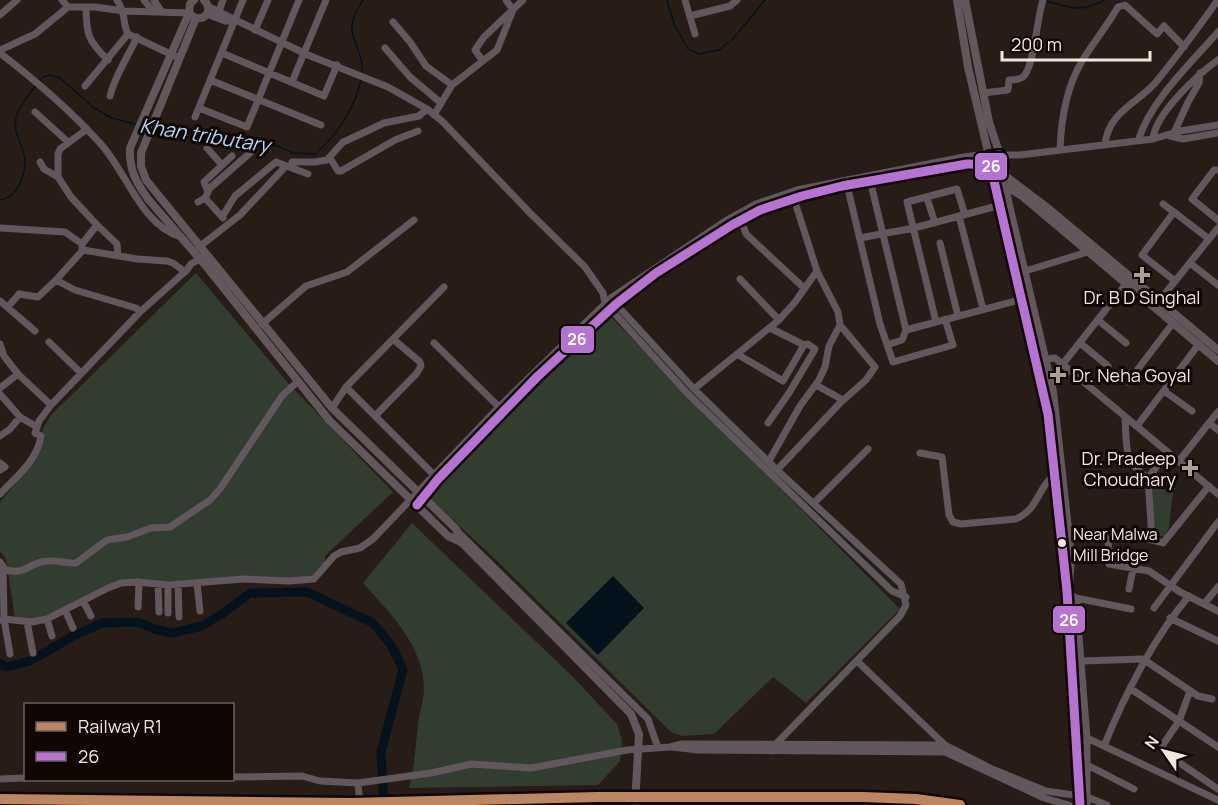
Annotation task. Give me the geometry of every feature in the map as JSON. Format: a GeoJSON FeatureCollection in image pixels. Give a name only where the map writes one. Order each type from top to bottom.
{"type":"FeatureCollection","features":[{"type":"Feature","properties":{"kind":"main road"},"geometry":{"type":"LineString","coordinates":[[192,0],[189,8],[193,16]]}},
{"type":"Feature","properties":{"kind":"main road"},"geometry":{"type":"LineString","coordinates":[[957,0],[968,67],[1001,205],[1021,272],[1023,299],[1053,392],[1080,805]]}},
{"type":"Feature","properties":{"kind":"main road"},"geometry":{"type":"LineString","coordinates":[[965,0],[989,122],[1004,171],[1021,272],[1041,359]]}},
{"type":"Feature","properties":{"kind":"main road"},"geometry":{"type":"LineString","coordinates":[[193,16],[202,18],[207,7]]}},
{"type":"Feature","properties":{"kind":"main road"},"geometry":{"type":"LineString","coordinates":[[193,16],[153,109],[141,153],[141,166],[146,180],[329,420],[448,537],[461,543],[478,559],[632,714],[639,734],[635,805]]}},
{"type":"Feature","properties":{"kind":"main road"},"geometry":{"type":"LineString","coordinates":[[153,109],[130,148],[134,180],[181,237],[205,259],[262,324],[332,408],[456,529],[461,543]]}},
{"type":"Feature","properties":{"kind":"main road"},"geometry":{"type":"LineString","coordinates":[[989,156],[1000,155]]}},
{"type":"Feature","properties":{"kind":"main road"},"geometry":{"type":"LineString","coordinates":[[994,177],[1004,171]]}},
{"type":"Feature","properties":{"kind":"main road"},"geometry":{"type":"LineString","coordinates":[[1004,171],[1093,250],[1126,284],[1218,361]]}},
{"type":"Feature","properties":{"kind":"main road"},"geometry":{"type":"LineString","coordinates":[[994,177],[1093,250],[1218,350]]}},
{"type":"Feature","properties":{"kind":"main road"},"geometry":{"type":"LineString","coordinates":[[1057,469],[1069,537],[1071,571],[1067,591]]}},
{"type":"Feature","properties":{"kind":"street"},"geometry":{"type":"LineString","coordinates":[[0,15],[17,0]]}},
{"type":"Feature","properties":{"kind":"street"},"geometry":{"type":"LineString","coordinates":[[62,0],[68,7]]}},
{"type":"Feature","properties":{"kind":"street"},"geometry":{"type":"LineString","coordinates":[[117,0],[124,11],[128,34],[175,56]]}},
{"type":"Feature","properties":{"kind":"street"},"geometry":{"type":"LineString","coordinates":[[144,0],[157,11]]}},
{"type":"Feature","properties":{"kind":"street"},"geometry":{"type":"LineString","coordinates":[[154,0],[157,11]]}},
{"type":"Feature","properties":{"kind":"street"},"geometry":{"type":"LineString","coordinates":[[219,10],[223,0]]}},
{"type":"Feature","properties":{"kind":"street"},"geometry":{"type":"LineString","coordinates":[[195,117],[243,0]]}},
{"type":"Feature","properties":{"kind":"street"},"geometry":{"type":"LineString","coordinates":[[255,30],[268,0]]}},
{"type":"Feature","properties":{"kind":"street"},"geometry":{"type":"LineString","coordinates":[[199,108],[247,127],[299,0]]}},
{"type":"Feature","properties":{"kind":"street"},"geometry":{"type":"LineString","coordinates":[[292,82],[306,54],[326,0]]}},
{"type":"Feature","properties":{"kind":"street"},"geometry":{"type":"LineString","coordinates":[[506,0],[513,10]]}},
{"type":"Feature","properties":{"kind":"street"},"geometry":{"type":"LineString","coordinates":[[482,60],[475,50],[484,37],[523,0]]}},
{"type":"Feature","properties":{"kind":"street"},"geometry":{"type":"LineString","coordinates":[[685,0],[695,34]]}},
{"type":"Feature","properties":{"kind":"street"},"geometry":{"type":"LineString","coordinates":[[690,16],[730,6],[737,0]]}},
{"type":"Feature","properties":{"kind":"street"},"geometry":{"type":"LineString","coordinates":[[1105,145],[1106,133],[1118,116],[1153,85],[1218,0]]}},
{"type":"Feature","properties":{"kind":"street"},"geometry":{"type":"LineString","coordinates":[[983,93],[1008,90],[1009,80],[1024,76],[1030,65],[1042,3]]}},
{"type":"Feature","properties":{"kind":"street"},"geometry":{"type":"LineString","coordinates":[[88,4],[86,26],[90,40],[108,60]]}},
{"type":"Feature","properties":{"kind":"street"},"geometry":{"type":"LineString","coordinates":[[181,237],[168,233],[154,220],[135,197],[122,173],[101,144],[87,129],[0,52],[35,34],[68,7],[88,4],[124,11],[157,11],[193,16]]}},
{"type":"Feature","properties":{"kind":"street"},"geometry":{"type":"LineString","coordinates":[[1060,150],[1066,100],[1072,83],[1080,64],[1118,7],[1125,5],[1157,34],[1164,26],[1184,47]]}},
{"type":"Feature","properties":{"kind":"street"},"geometry":{"type":"LineString","coordinates":[[207,7],[219,10],[235,21],[306,54],[374,81],[408,98],[442,121],[585,267],[608,301],[688,394],[892,591],[906,597]]}},
{"type":"Feature","properties":{"kind":"street"},"geometry":{"type":"LineString","coordinates":[[207,7],[225,21],[235,21]]}},
{"type":"Feature","properties":{"kind":"street"},"geometry":{"type":"LineString","coordinates":[[434,115],[452,85],[497,50],[513,10]]}},
{"type":"Feature","properties":{"kind":"street"},"geometry":{"type":"LineString","coordinates":[[393,22],[426,66],[452,85]]}},
{"type":"Feature","properties":{"kind":"street"},"geometry":{"type":"LineString","coordinates":[[1138,141],[1142,127],[1167,92],[1218,32]]}},
{"type":"Feature","properties":{"kind":"street"},"geometry":{"type":"LineString","coordinates":[[85,86],[128,34]]}},
{"type":"Feature","properties":{"kind":"street"},"geometry":{"type":"LineString","coordinates":[[110,96],[115,78],[127,60],[136,37]]}},
{"type":"Feature","properties":{"kind":"street"},"geometry":{"type":"LineString","coordinates":[[385,48],[410,77],[441,103]]}},
{"type":"Feature","properties":{"kind":"street"},"geometry":{"type":"LineString","coordinates":[[222,53],[324,96],[337,65]]}},
{"type":"Feature","properties":{"kind":"street"},"geometry":{"type":"LineString","coordinates":[[1153,139],[1158,123],[1200,73],[1218,60]]}},
{"type":"Feature","properties":{"kind":"street"},"geometry":{"type":"LineString","coordinates":[[1172,134],[1200,83],[1200,73]]}},
{"type":"Feature","properties":{"kind":"street"},"geometry":{"type":"LineString","coordinates":[[210,80],[321,125]]}},
{"type":"Feature","properties":{"kind":"street"},"geometry":{"type":"LineString","coordinates":[[292,162],[315,162],[330,158],[344,142],[350,139],[384,123],[419,116],[427,110]]}},
{"type":"Feature","properties":{"kind":"street"},"geometry":{"type":"LineString","coordinates":[[35,112],[68,142]]}},
{"type":"Feature","properties":{"kind":"street"},"geometry":{"type":"LineString","coordinates":[[1000,155],[1013,156],[1153,139],[1180,131],[1218,125]]}},
{"type":"Feature","properties":{"kind":"street"},"geometry":{"type":"LineString","coordinates":[[58,177],[60,149],[87,129]]}},
{"type":"Feature","properties":{"kind":"street"},"geometry":{"type":"LineString","coordinates":[[330,158],[337,170],[341,171],[395,140],[418,131]]}},
{"type":"Feature","properties":{"kind":"street"},"geometry":{"type":"LineString","coordinates":[[1172,134],[1184,139],[1218,133]]}},
{"type":"Feature","properties":{"kind":"street"},"geometry":{"type":"LineString","coordinates":[[207,148],[222,165]]}},
{"type":"Feature","properties":{"kind":"street"},"geometry":{"type":"LineString","coordinates":[[198,202],[207,195],[210,188],[251,152]]}},
{"type":"Feature","properties":{"kind":"street"},"geometry":{"type":"LineString","coordinates":[[435,477],[537,377],[613,307],[656,273],[741,220],[797,190],[979,155],[989,156]]}},
{"type":"Feature","properties":{"kind":"street"},"geometry":{"type":"LineString","coordinates":[[228,224],[207,195],[204,182],[232,156]]}},
{"type":"Feature","properties":{"kind":"street"},"geometry":{"type":"LineString","coordinates":[[1004,171],[1013,156]]}},
{"type":"Feature","properties":{"kind":"street"},"geometry":{"type":"LineString","coordinates":[[40,162],[44,169],[58,177],[71,197],[116,242],[118,256]]}},
{"type":"Feature","properties":{"kind":"street"},"geometry":{"type":"LineString","coordinates":[[222,217],[235,196],[276,162],[308,174]]}},
{"type":"Feature","properties":{"kind":"street"},"geometry":{"type":"LineString","coordinates":[[2,620],[27,622],[47,619],[121,583],[168,585],[243,579],[289,581],[314,579],[333,556],[360,548],[414,502],[499,407],[608,301],[727,220],[756,204],[794,198],[870,180],[967,164],[982,164],[994,177]]}},
{"type":"Feature","properties":{"kind":"street"},"geometry":{"type":"LineString","coordinates":[[199,247],[254,201],[266,184],[285,166]]}},
{"type":"Feature","properties":{"kind":"street"},"geometry":{"type":"LineString","coordinates":[[1218,170],[1214,170],[1192,199],[1218,220]]}},
{"type":"Feature","properties":{"kind":"street"},"geometry":{"type":"LineString","coordinates":[[870,180],[906,330],[902,340],[887,345]]}},
{"type":"Feature","properties":{"kind":"street"},"geometry":{"type":"LineString","coordinates":[[847,185],[893,362],[953,345],[945,319]]}},
{"type":"Feature","properties":{"kind":"street"},"geometry":{"type":"LineString","coordinates":[[936,322],[907,202],[957,189],[983,309]]}},
{"type":"Feature","properties":{"kind":"street"},"geometry":{"type":"LineString","coordinates":[[777,470],[843,400],[866,380],[875,367],[840,325],[838,312],[817,271],[794,198]]}},
{"type":"Feature","properties":{"kind":"street"},"geometry":{"type":"LineString","coordinates":[[927,198],[935,223]]}},
{"type":"Feature","properties":{"kind":"street"},"geometry":{"type":"LineString","coordinates":[[1163,204],[1209,239]]}},
{"type":"Feature","properties":{"kind":"street"},"geometry":{"type":"LineString","coordinates":[[860,238],[914,228],[1001,205]]}},
{"type":"Feature","properties":{"kind":"street"},"geometry":{"type":"LineString","coordinates":[[1174,212],[1142,255],[1175,281]]}},
{"type":"Feature","properties":{"kind":"street"},"geometry":{"type":"LineString","coordinates":[[262,324],[306,286],[347,272],[414,220]]}},
{"type":"Feature","properties":{"kind":"street"},"geometry":{"type":"LineString","coordinates":[[741,220],[747,234],[804,288]]}},
{"type":"Feature","properties":{"kind":"street"},"geometry":{"type":"LineString","coordinates":[[8,307],[19,294],[38,297],[57,280],[97,225]]}},
{"type":"Feature","properties":{"kind":"street"},"geometry":{"type":"LineString","coordinates":[[0,228],[65,232],[82,247],[118,256],[167,261],[186,271]]}},
{"type":"Feature","properties":{"kind":"street"},"geometry":{"type":"LineString","coordinates":[[1159,301],[1218,228]]}},
{"type":"Feature","properties":{"kind":"street"},"geometry":{"type":"LineString","coordinates":[[940,243],[958,316]]}},
{"type":"Feature","properties":{"kind":"street"},"geometry":{"type":"LineString","coordinates":[[1021,272],[1093,250]]}},
{"type":"Feature","properties":{"kind":"street"},"geometry":{"type":"LineString","coordinates":[[0,494],[34,458],[41,436],[35,432],[39,421],[51,405],[140,312],[186,271],[195,269],[205,259]]}},
{"type":"Feature","properties":{"kind":"street"},"geometry":{"type":"LineString","coordinates":[[1190,262],[1218,285]]}},
{"type":"Feature","properties":{"kind":"street"},"geometry":{"type":"LineString","coordinates":[[694,389],[779,320],[817,271]]}},
{"type":"Feature","properties":{"kind":"street"},"geometry":{"type":"LineString","coordinates":[[740,279],[779,320]]}},
{"type":"Feature","properties":{"kind":"street"},"geometry":{"type":"LineString","coordinates":[[57,280],[75,290],[136,308],[140,312]]}},
{"type":"Feature","properties":{"kind":"street"},"geometry":{"type":"LineString","coordinates":[[1062,365],[1126,284]]}},
{"type":"Feature","properties":{"kind":"street"},"geometry":{"type":"LineString","coordinates":[[332,408],[346,387],[444,287]]}},
{"type":"Feature","properties":{"kind":"street"},"geometry":{"type":"LineString","coordinates":[[906,330],[1023,299]]}},
{"type":"Feature","properties":{"kind":"street"},"geometry":{"type":"LineString","coordinates":[[0,301],[35,331]]}},
{"type":"Feature","properties":{"kind":"street"},"geometry":{"type":"LineString","coordinates":[[613,307],[777,470],[902,584],[906,597],[904,611],[858,662],[774,747]]}},
{"type":"Feature","properties":{"kind":"street"},"geometry":{"type":"LineString","coordinates":[[1098,320],[1126,343]]}},
{"type":"Feature","properties":{"kind":"street"},"geometry":{"type":"LineString","coordinates":[[1128,382],[1173,323]]}},
{"type":"Feature","properties":{"kind":"street"},"geometry":{"type":"LineString","coordinates":[[769,461],[800,406],[816,385],[825,367],[829,346],[840,325]]}},
{"type":"Feature","properties":{"kind":"street"},"geometry":{"type":"LineString","coordinates":[[768,423],[815,349],[770,328]]}},
{"type":"Feature","properties":{"kind":"street"},"geometry":{"type":"LineString","coordinates":[[375,416],[421,366],[420,362],[393,339]]}},
{"type":"Feature","properties":{"kind":"street"},"geometry":{"type":"LineString","coordinates":[[49,342],[81,373]]}},
{"type":"Feature","properties":{"kind":"street"},"geometry":{"type":"LineString","coordinates":[[434,343],[499,407]]}},
{"type":"Feature","properties":{"kind":"street"},"geometry":{"type":"LineString","coordinates":[[1080,343],[1108,366]]}},
{"type":"Feature","properties":{"kind":"street"},"geometry":{"type":"LineString","coordinates":[[0,344],[4,356],[18,374],[51,405]]}},
{"type":"Feature","properties":{"kind":"street"},"geometry":{"type":"LineString","coordinates":[[1137,426],[1199,344]]}},
{"type":"Feature","properties":{"kind":"street"},"geometry":{"type":"LineString","coordinates":[[737,354],[783,381],[804,345]]}},
{"type":"Feature","properties":{"kind":"street"},"geometry":{"type":"LineString","coordinates":[[1041,359],[1055,358],[1218,494]]}},
{"type":"Feature","properties":{"kind":"street"},"geometry":{"type":"LineString","coordinates":[[0,388],[18,374]]}},
{"type":"Feature","properties":{"kind":"street"},"geometry":{"type":"LineString","coordinates":[[10,654],[4,644],[1,571],[19,572],[34,564],[50,561],[76,563],[107,540],[127,537],[147,529],[172,526],[213,496],[282,396],[297,381]]}},
{"type":"Feature","properties":{"kind":"street"},"geometry":{"type":"LineString","coordinates":[[816,385],[843,400]]}},
{"type":"Feature","properties":{"kind":"street"},"geometry":{"type":"LineString","coordinates":[[346,387],[435,477]]}},
{"type":"Feature","properties":{"kind":"street"},"geometry":{"type":"LineString","coordinates":[[1164,391],[1191,411]]}},
{"type":"Feature","properties":{"kind":"street"},"geometry":{"type":"LineString","coordinates":[[0,394],[20,417],[37,427]]}},
{"type":"Feature","properties":{"kind":"street"},"geometry":{"type":"LineString","coordinates":[[1179,461],[1218,412]]}},
{"type":"Feature","properties":{"kind":"street"},"geometry":{"type":"LineString","coordinates":[[0,436],[10,429],[20,417]]}},
{"type":"Feature","properties":{"kind":"street"},"geometry":{"type":"LineString","coordinates":[[1125,417],[1130,460],[1137,470],[1148,478]]}},
{"type":"Feature","properties":{"kind":"street"},"geometry":{"type":"LineString","coordinates":[[1209,423],[1218,430]]}},
{"type":"Feature","properties":{"kind":"street"},"geometry":{"type":"LineString","coordinates":[[814,503],[868,449]]}},
{"type":"Feature","properties":{"kind":"street"},"geometry":{"type":"LineString","coordinates":[[1152,540],[1148,478],[1168,452]]}},
{"type":"Feature","properties":{"kind":"street"},"geometry":{"type":"LineString","coordinates":[[920,453],[942,457],[949,515],[953,522],[961,524],[1016,519],[1022,516],[1034,506],[1057,469]]}},
{"type":"Feature","properties":{"kind":"street"},"geometry":{"type":"LineString","coordinates":[[0,463],[5,467],[0,470]]}},
{"type":"Feature","properties":{"kind":"street"},"geometry":{"type":"LineString","coordinates":[[0,480],[8,486]]}},
{"type":"Feature","properties":{"kind":"street"},"geometry":{"type":"LineString","coordinates":[[1069,537],[1108,533],[1162,543],[1209,486]]}},
{"type":"Feature","properties":{"kind":"street"},"geometry":{"type":"LineString","coordinates":[[1154,608],[1218,522]]}},
{"type":"Feature","properties":{"kind":"street"},"geometry":{"type":"LineString","coordinates":[[456,529],[648,718],[658,748]]}},
{"type":"Feature","properties":{"kind":"street"},"geometry":{"type":"LineString","coordinates":[[1108,533],[1109,564],[1149,571],[1171,586],[1218,611]]}},
{"type":"Feature","properties":{"kind":"street"},"geometry":{"type":"LineString","coordinates":[[1129,589],[1134,569]]}},
{"type":"Feature","properties":{"kind":"street"},"geometry":{"type":"LineString","coordinates":[[138,607],[139,582]]}},
{"type":"Feature","properties":{"kind":"street"},"geometry":{"type":"LineString","coordinates":[[197,583],[200,611]]}},
{"type":"Feature","properties":{"kind":"street"},"geometry":{"type":"LineString","coordinates":[[158,584],[159,612]]}},
{"type":"Feature","properties":{"kind":"street"},"geometry":{"type":"LineString","coordinates":[[178,584],[179,617]]}},
{"type":"Feature","properties":{"kind":"street"},"geometry":{"type":"LineString","coordinates":[[168,585],[168,613]]}},
{"type":"Feature","properties":{"kind":"street"},"geometry":{"type":"LineString","coordinates":[[1204,604],[1218,587]]}},
{"type":"Feature","properties":{"kind":"street"},"geometry":{"type":"LineString","coordinates":[[1067,591],[1076,598],[1131,609]]}},
{"type":"Feature","properties":{"kind":"street"},"geometry":{"type":"LineString","coordinates":[[1104,746],[1131,689],[1170,618],[1189,596]]}},
{"type":"Feature","properties":{"kind":"street"},"geometry":{"type":"LineString","coordinates":[[1076,598],[1087,738],[1087,801]]}},
{"type":"Feature","properties":{"kind":"street"},"geometry":{"type":"LineString","coordinates":[[83,601],[91,616]]}},
{"type":"Feature","properties":{"kind":"street"},"geometry":{"type":"LineString","coordinates":[[66,610],[72,628]]}},
{"type":"Feature","properties":{"kind":"street"},"geometry":{"type":"LineString","coordinates":[[1170,618],[1218,641]]}},
{"type":"Feature","properties":{"kind":"street"},"geometry":{"type":"LineString","coordinates":[[47,619],[52,636]]}},
{"type":"Feature","properties":{"kind":"street"},"geometry":{"type":"LineString","coordinates":[[27,622],[33,653]]}},
{"type":"Feature","properties":{"kind":"street"},"geometry":{"type":"LineString","coordinates":[[1082,661],[1143,659],[1197,696],[1212,699]]}},
{"type":"Feature","properties":{"kind":"street"},"geometry":{"type":"LineString","coordinates":[[858,662],[945,748],[1044,798],[1070,805]]}},
{"type":"Feature","properties":{"kind":"street"},"geometry":{"type":"LineString","coordinates":[[1131,689],[1218,747]]}},
{"type":"Feature","properties":{"kind":"street"},"geometry":{"type":"LineString","coordinates":[[1162,746],[1179,721],[1190,691]]}},
{"type":"Feature","properties":{"kind":"street"},"geometry":{"type":"LineString","coordinates":[[1087,738],[1218,800]]}},
{"type":"Feature","properties":{"kind":"street"},"geometry":{"type":"LineString","coordinates":[[234,777],[302,777],[320,781],[358,783],[411,776],[471,764],[531,768],[627,750],[670,747],[683,750],[774,747],[945,748],[1046,792],[1107,805]]}},
{"type":"Feature","properties":{"kind":"street"},"geometry":{"type":"LineString","coordinates":[[1177,761],[1218,789]]}},
{"type":"Feature","properties":{"kind":"street"},"geometry":{"type":"LineString","coordinates":[[1087,765],[1134,789]]}},
{"type":"Feature","properties":{"kind":"street"},"geometry":{"type":"LineString","coordinates":[[0,779],[24,778]]}},
{"type":"Feature","properties":{"kind":"street"},"geometry":{"type":"LineString","coordinates":[[358,783],[360,805]]}},
{"type":"Feature","properties":{"kind":"green space"},"geometry":{"type":"Polygon","coordinates":[[[196,273],[288,383],[393,492],[326,555],[320,577],[129,583],[111,589],[49,620],[15,619],[6,559],[0,551],[0,502],[33,462],[40,447],[43,428],[51,415],[196,273]]]}},
{"type":"Feature","properties":{"kind":"green space"},"geometry":{"type":"Polygon","coordinates":[[[607,313],[900,609],[806,703],[773,677],[714,734],[682,736],[671,732],[495,559],[428,497],[607,313]]]}},
{"type":"Feature","properties":{"kind":"green space"},"geometry":{"type":"Polygon","coordinates":[[[1152,486],[1173,492],[1169,528],[1164,536],[1154,536],[1152,486]]]}},
{"type":"Feature","properties":{"kind":"green space"},"geometry":{"type":"Polygon","coordinates":[[[412,523],[572,676],[617,724],[622,740],[620,761],[598,785],[409,788],[424,693],[422,672],[418,658],[403,631],[363,583],[412,523]]]}},
{"type":"Feature","properties":{"kind":"water"},"geometry":{"type":"Polygon","coordinates":[[[613,576],[644,608],[598,655],[566,623],[613,576]]]}},
{"type":"Feature","properties":{"kind":"waterway","name":"Khan tributary"},"geometry":{"type":"LineString","coordinates":[[362,75],[362,64],[352,31],[352,23],[363,0]]}},
{"type":"Feature","properties":{"kind":"waterway","name":"Khan tributary"},"geometry":{"type":"LineString","coordinates":[[667,0],[674,24],[688,49],[699,54],[719,50],[733,39],[765,0]]}},
{"type":"Feature","properties":{"kind":"waterway","name":"Khan tributary"},"geometry":{"type":"LineString","coordinates":[[1046,1],[1082,8],[1105,0]]}},
{"type":"Feature","properties":{"kind":"waterway","name":"Khan tributary"},"geometry":{"type":"LineString","coordinates":[[39,82],[43,77],[50,75],[60,78],[93,107],[111,118],[136,124]]}},
{"type":"Feature","properties":{"kind":"waterway","name":"Khan tributary"},"geometry":{"type":"LineString","coordinates":[[155,129],[266,141],[293,153],[315,154],[331,139],[344,120],[361,80]]}},
{"type":"Feature","properties":{"kind":"waterway","name":"Khan tributary"},"geometry":{"type":"LineString","coordinates":[[0,200],[15,191],[23,175],[25,165],[15,126],[16,118],[22,105],[36,86]]}},
{"type":"Feature","properties":{"kind":"waterway"},"geometry":{"type":"LineString","coordinates":[[0,664],[7,667],[30,661],[73,636],[102,623],[138,622],[172,633],[202,626],[250,593],[307,592],[373,623],[391,645],[403,669],[381,752],[384,805]]}},
{"type":"Feature","properties":{"kind":"rail line","name":"R1"},"geometry":{"type":"LineString","coordinates":[[0,799],[351,803],[597,797],[863,797],[916,799],[960,805]]}},
{"type":"Feature","properties":{"kind":"transit line","name":"26"},"geometry":{"type":"LineString","coordinates":[[417,505],[438,479],[537,377],[616,304],[656,273],[732,225],[760,210],[842,186],[967,164],[976,164],[989,166],[994,167],[1003,166],[1000,155],[989,156],[991,168],[1048,414],[1067,591],[1080,805]]}},
{"type":"Feature","properties":{"kind":"place","name":"Dr. B D Singhal"},"geometry":{"type":"Point","coordinates":[1142,275]}},
{"type":"Feature","properties":{"kind":"place","name":"Dr. Neha Goyal"},"geometry":{"type":"Point","coordinates":[1058,375]}},
{"type":"Feature","properties":{"kind":"place","name":"Dr. Pradeep Choudhary"},"geometry":{"type":"Point","coordinates":[1190,468]}},
{"type":"Feature","properties":{"kind":"place","name":"Near Malwa Mill Bridge"},"geometry":{"type":"Point","coordinates":[1062,543]}}]}
